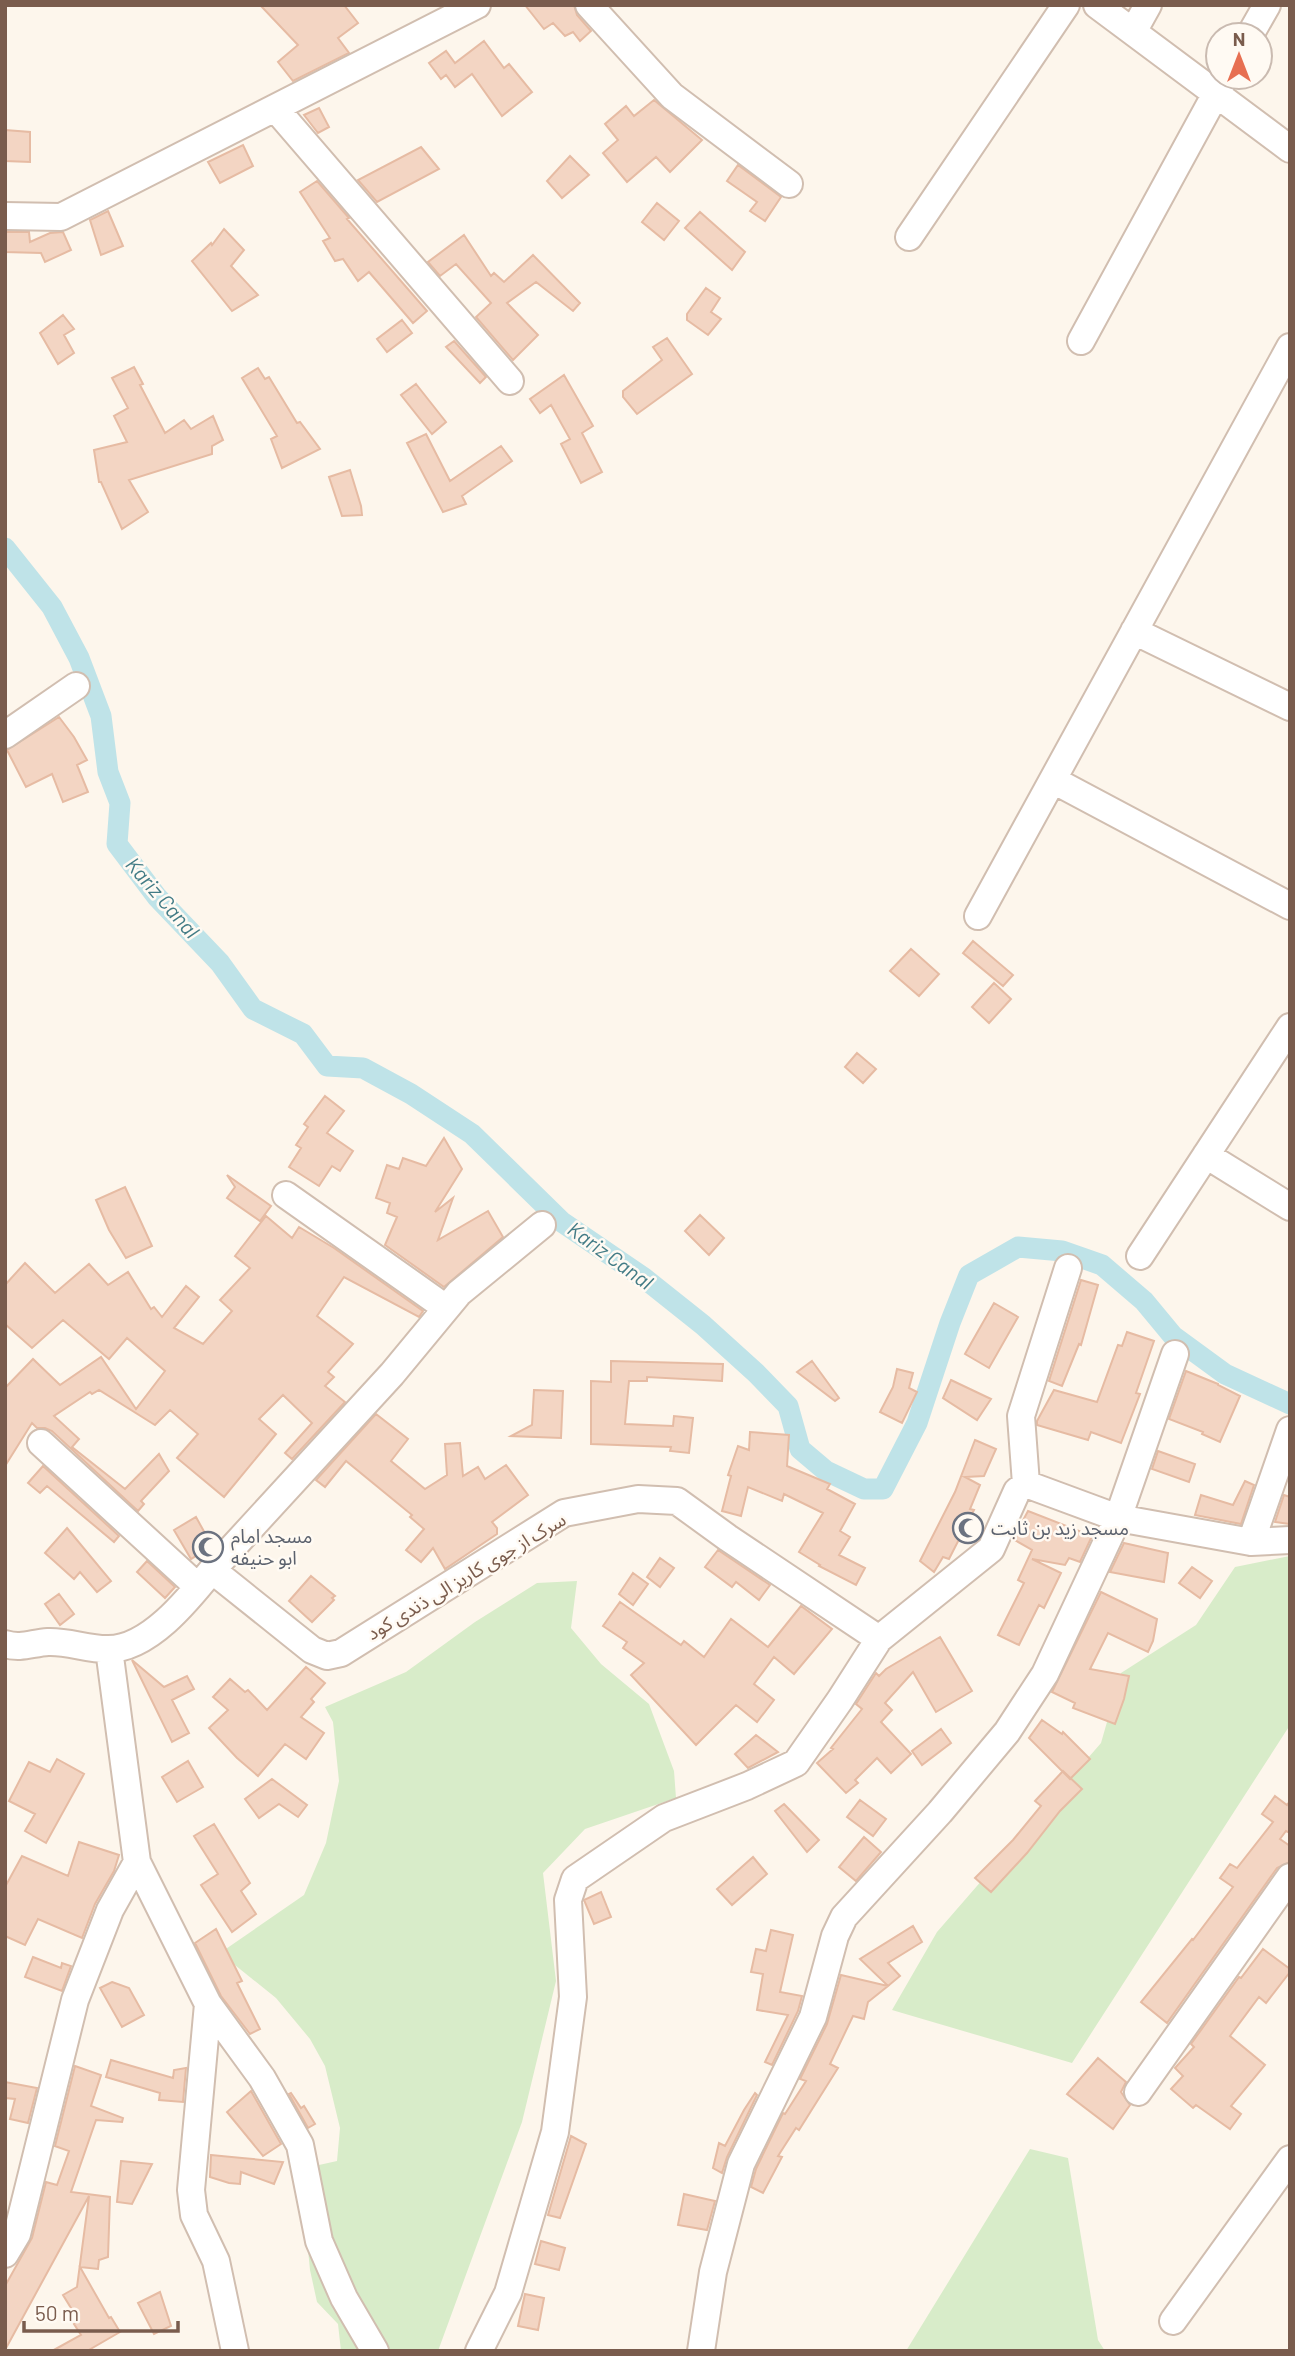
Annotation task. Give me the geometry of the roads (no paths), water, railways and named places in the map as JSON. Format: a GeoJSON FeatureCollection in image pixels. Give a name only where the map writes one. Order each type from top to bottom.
{"type":"FeatureCollection","features":[{"type":"Feature","properties":{"kind":"street"},"geometry":{"type":"LineString","coordinates":[[589,5],[671,96],[789,184]]}},
{"type":"Feature","properties":{"kind":"street"},"geometry":{"type":"LineString","coordinates":[[909,237],[1066,5]]}},
{"type":"Feature","properties":{"kind":"street"},"geometry":{"type":"LineString","coordinates":[[1097,5],[1133,32],[1204,75]]}},
{"type":"Feature","properties":{"kind":"street"},"geometry":{"type":"LineString","coordinates":[[1133,32],[1148,5]]}},
{"type":"Feature","properties":{"kind":"street"},"geometry":{"type":"LineString","coordinates":[[1258,21],[1267,5]]}},
{"type":"Feature","properties":{"kind":"street"},"geometry":{"type":"LineString","coordinates":[[5,216],[61,217],[463,8]]}},
{"type":"Feature","properties":{"kind":"street"},"geometry":{"type":"LineString","coordinates":[[1081,341],[1217,91]]}},
{"type":"Feature","properties":{"kind":"street"},"geometry":{"type":"LineString","coordinates":[[1227,91],[1290,149]]}},
{"type":"Feature","properties":{"kind":"street"},"geometry":{"type":"LineString","coordinates":[[275,108],[510,382]]}},
{"type":"Feature","properties":{"kind":"street"},"geometry":{"type":"LineString","coordinates":[[978,916],[1290,347]]}},
{"type":"Feature","properties":{"kind":"street"},"geometry":{"type":"LineString","coordinates":[[1134,631],[1290,707]]}},
{"type":"Feature","properties":{"kind":"street"},"geometry":{"type":"LineString","coordinates":[[5,735],[76,686]]}},
{"type":"Feature","properties":{"kind":"street"},"geometry":{"type":"LineString","coordinates":[[1053,780],[1290,906]]}},
{"type":"Feature","properties":{"kind":"street"},"geometry":{"type":"LineString","coordinates":[[1140,1256],[1290,1027]]}},
{"type":"Feature","properties":{"kind":"street"},"geometry":{"type":"LineString","coordinates":[[1206,1155],[1290,1207]]}},
{"type":"Feature","properties":{"kind":"street"},"geometry":{"type":"LineString","coordinates":[[286,1195],[446,1308]]}},
{"type":"Feature","properties":{"kind":"street"},"geometry":{"type":"LineString","coordinates":[[8,1651],[48,1642],[109,1649],[138,1642],[184,1604],[392,1374],[459,1293],[542,1225]]}},
{"type":"Feature","properties":{"kind":"street"},"geometry":{"type":"LineString","coordinates":[[1026,1485],[1021,1416],[1068,1268]]}},
{"type":"Feature","properties":{"kind":"street"},"geometry":{"type":"LineString","coordinates":[[701,2351],[713,2272],[741,2164],[813,2017],[835,1936],[844,1917],[940,1812],[1007,1732],[1045,1674],[1118,1518],[1175,1354]]}},
{"type":"Feature","properties":{"kind":"street"},"geometry":{"type":"LineString","coordinates":[[1251,1542],[1290,1430]]}},
{"type":"Feature","properties":{"kind":"street"},"geometry":{"type":"LineString","coordinates":[[41,1443],[205,1579]]}},
{"type":"Feature","properties":{"kind":"street"},"geometry":{"type":"LineString","coordinates":[[1026,1485],[1118,1518],[1251,1542],[1290,1540]]}},
{"type":"Feature","properties":{"kind":"street"},"geometry":{"type":"LineString","coordinates":[[479,2351],[508,2292],[555,2132],[573,1997],[568,1900],[575,1880],[664,1818],[747,1786],[796,1763],[879,1639],[991,1549],[1017,1491],[1026,1485]]}},
{"type":"Feature","properties":{"kind":"street","name":"سرک از جوی کاریز الی ذندی کود"},"geometry":{"type":"LineString","coordinates":[[205,1579],[312,1650],[327,1656],[341,1653],[564,1513],[638,1499],[677,1501],[727,1538],[879,1639]]}},
{"type":"Feature","properties":{"kind":"street"},"geometry":{"type":"LineString","coordinates":[[109,1649],[137,1863],[208,2004],[262,2078],[300,2146],[319,2241],[344,2298],[374,2351]]}},
{"type":"Feature","properties":{"kind":"street"},"geometry":{"type":"LineString","coordinates":[[9,2241],[75,2000],[110,1910],[137,1863]]}},
{"type":"Feature","properties":{"kind":"street"},"geometry":{"type":"LineString","coordinates":[[1138,2092],[1290,1877]]}},
{"type":"Feature","properties":{"kind":"street"},"geometry":{"type":"LineString","coordinates":[[208,2004],[191,2190],[194,2215],[216,2261],[235,2351]]}},
{"type":"Feature","properties":{"kind":"street"},"geometry":{"type":"LineString","coordinates":[[1173,2321],[1290,2159]]}},
{"type":"Feature","properties":{"kind":"waterway","name":"Kariz Canal"},"geometry":{"type":"LineString","coordinates":[[5,548],[52,607],[79,658],[101,716],[108,772],[120,803],[117,844],[157,897],[220,963],[253,1009],[303,1034],[327,1066],[363,1068],[411,1094],[472,1134],[562,1222],[644,1278],[703,1325],[756,1373],[788,1406],[800,1449],[826,1471],[864,1489],[883,1489],[917,1423],[969,1275],[1018,1247],[1062,1251],[1102,1265],[1144,1301],[1173,1336],[1225,1374],[1290,1404]]}},
{"type":"Feature","properties":{"kind":"place","name":"مسجد زید بن ثابت"},"geometry":{"type":"Point","coordinates":[968,1528]}},
{"type":"Feature","properties":{"kind":"place","name":"مسجد امام ابو حنیفه"},"geometry":{"type":"Point","coordinates":[208,1547]}}]}
